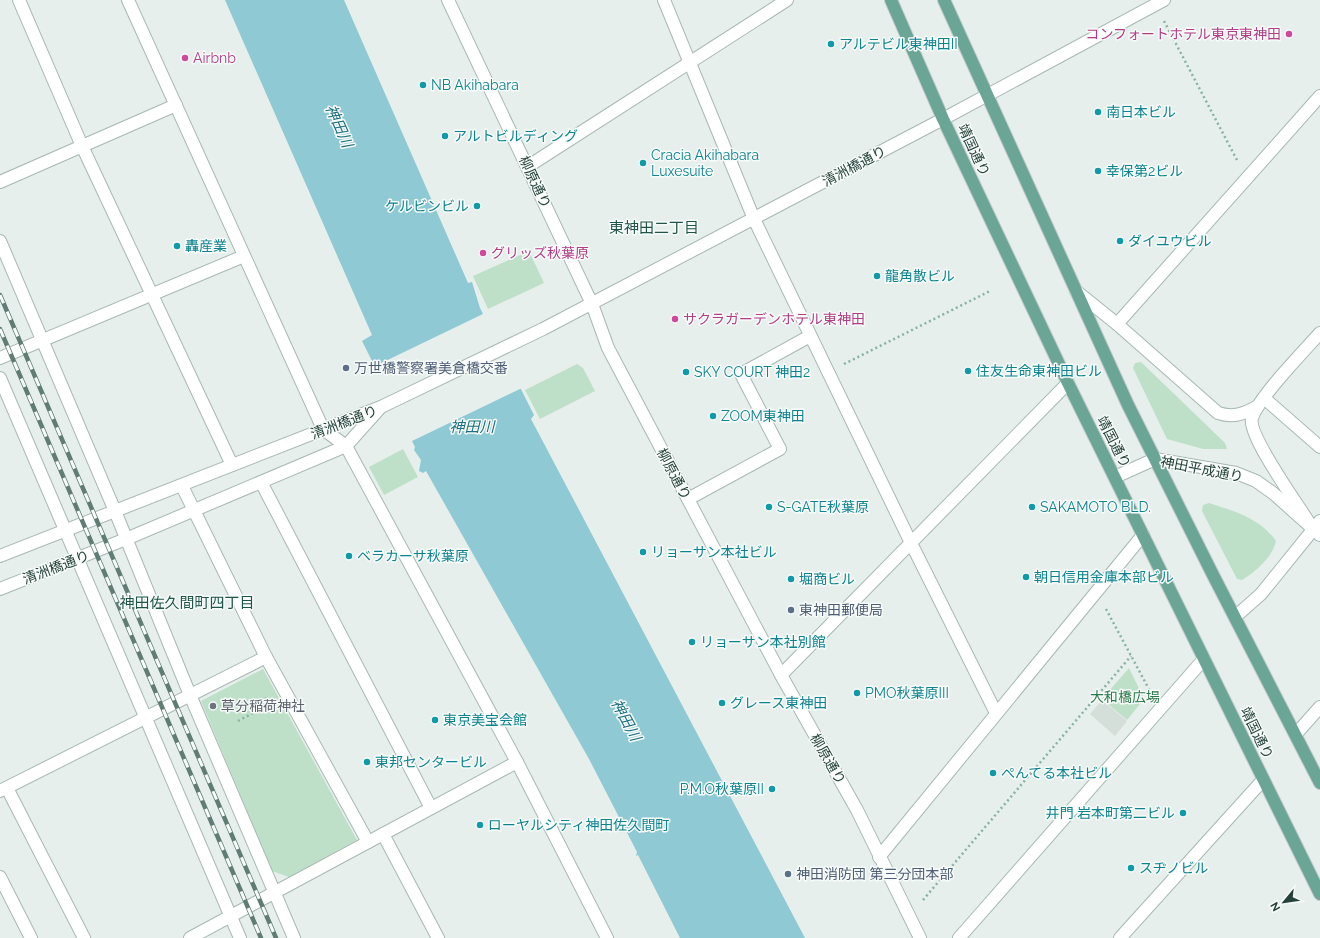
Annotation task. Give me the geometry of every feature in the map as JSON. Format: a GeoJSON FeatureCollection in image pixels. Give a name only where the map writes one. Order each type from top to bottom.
{"type":"FeatureCollection","features":[{"type":"Feature","properties":{"kind":"main road","name":"靖国通り"},"geometry":{"type":"LineString","coordinates":[[891,0],[943,119],[1068,383],[1320,894]]}},
{"type":"Feature","properties":{"kind":"main road","name":"靖国通り"},"geometry":{"type":"LineString","coordinates":[[944,0],[1128,405],[1234,617],[1296,734],[1320,783]]}},
{"type":"Feature","properties":{"kind":"street"},"geometry":{"type":"LineString","coordinates":[[19,0],[82,146],[232,465]]}},
{"type":"Feature","properties":{"kind":"street"},"geometry":{"type":"LineString","coordinates":[[128,0],[323,429],[346,446],[516,762],[607,938]]}},
{"type":"Feature","properties":{"kind":"street","name":"柳原通り"},"geometry":{"type":"LineString","coordinates":[[448,0],[592,304],[608,348],[781,675],[857,810],[920,938]]}},
{"type":"Feature","properties":{"kind":"street"},"geometry":{"type":"LineString","coordinates":[[664,0],[754,219],[911,543],[996,713]]}},
{"type":"Feature","properties":{"kind":"street"},"geometry":{"type":"LineString","coordinates":[[528,167],[787,0]]}},
{"type":"Feature","properties":{"kind":"street","name":"清洲橋通り"},"geometry":{"type":"LineString","coordinates":[[0,556],[182,486],[382,406],[592,304],[943,119],[1159,2]]}},
{"type":"Feature","properties":{"kind":"street"},"geometry":{"type":"LineString","coordinates":[[1117,324],[1320,96]]}},
{"type":"Feature","properties":{"kind":"street"},"geometry":{"type":"LineString","coordinates":[[0,182],[176,105]]}},
{"type":"Feature","properties":{"kind":"street"},"geometry":{"type":"LineString","coordinates":[[0,241],[115,511],[190,695],[294,938]]}},
{"type":"Feature","properties":{"kind":"street"},"geometry":{"type":"LineString","coordinates":[[0,358],[244,256]]}},
{"type":"Feature","properties":{"kind":"street"},"geometry":{"type":"LineString","coordinates":[[1076,291],[1117,324],[1218,413],[1229,417],[1240,415],[1261,402]]}},
{"type":"Feature","properties":{"kind":"street"},"geometry":{"type":"LineString","coordinates":[[1234,617],[1260,594],[1318,528],[1258,444],[1253,433],[1252,418],[1261,402],[1320,333]]}},
{"type":"Feature","properties":{"kind":"street"},"geometry":{"type":"LineString","coordinates":[[688,499],[780,449],[741,374],[810,336]]}},
{"type":"Feature","properties":{"kind":"street"},"geometry":{"type":"LineString","coordinates":[[0,378],[240,938]]}},
{"type":"Feature","properties":{"kind":"street"},"geometry":{"type":"LineString","coordinates":[[781,675],[1068,383]]}},
{"type":"Feature","properties":{"kind":"street"},"geometry":{"type":"LineString","coordinates":[[1261,402],[1320,447]]}},
{"type":"Feature","properties":{"kind":"street","name":"清洲橋通り"},"geometry":{"type":"LineString","coordinates":[[0,589],[77,560],[346,446],[382,406]]}},
{"type":"Feature","properties":{"kind":"street","name":"神田平成通り"},"geometry":{"type":"LineString","coordinates":[[1115,477],[1154,459],[1236,473],[1256,481],[1318,528]]}},
{"type":"Feature","properties":{"kind":"street"},"geometry":{"type":"LineString","coordinates":[[261,482],[431,808]]}},
{"type":"Feature","properties":{"kind":"street"},"geometry":{"type":"LineString","coordinates":[[182,486],[266,657],[368,842]]}},
{"type":"Feature","properties":{"kind":"street"},"geometry":{"type":"LineString","coordinates":[[879,857],[1143,535]]}},
{"type":"Feature","properties":{"kind":"street"},"geometry":{"type":"LineString","coordinates":[[84,938],[4,789],[266,657]]}},
{"type":"Feature","properties":{"kind":"street"},"geometry":{"type":"LineString","coordinates":[[959,938],[1204,659]]}},
{"type":"Feature","properties":{"kind":"street"},"geometry":{"type":"LineString","coordinates":[[1296,734],[1320,707]]}},
{"type":"Feature","properties":{"kind":"street"},"geometry":{"type":"LineString","coordinates":[[190,938],[516,762]]}},
{"type":"Feature","properties":{"kind":"street"},"geometry":{"type":"LineString","coordinates":[[1120,938],[1263,780]]}},
{"type":"Feature","properties":{"kind":"street"},"geometry":{"type":"LineString","coordinates":[[384,834],[438,938]]}},
{"type":"Feature","properties":{"kind":"street"},"geometry":{"type":"LineString","coordinates":[[0,877],[31,938]]}},
{"type":"Feature","properties":{"kind":"path"},"geometry":{"type":"LineString","coordinates":[[1159,2],[1246,179]]}},
{"type":"Feature","properties":{"kind":"path"},"geometry":{"type":"LineString","coordinates":[[828,372],[990,291]]}},
{"type":"Feature","properties":{"kind":"path"},"geometry":{"type":"LineString","coordinates":[[1097,591],[1159,710]]}},
{"type":"Feature","properties":{"kind":"path"},"geometry":{"type":"LineString","coordinates":[[923,900],[1131,656]]}},
{"type":"Feature","properties":{"kind":"path"},"geometry":{"type":"LineString","coordinates":[[238,721],[268,706],[264,689],[279,680]]}},
{"type":"Feature","properties":{"kind":"shaded area"},"geometry":{"type":"Polygon","coordinates":[[[1102,700],[1127,721],[1115,736],[1090,714],[1102,700]]]}},
{"type":"Feature","properties":{"kind":"green space"},"geometry":{"type":"Polygon","coordinates":[[[529,251],[544,283],[488,309],[473,276],[529,251]]]}},
{"type":"Feature","properties":{"kind":"green space"},"geometry":{"type":"Polygon","coordinates":[[[1141,362],[1225,443],[1227,449],[1203,449],[1167,439],[1133,368],[1135,363],[1141,362]]]}},
{"type":"Feature","properties":{"kind":"green space"},"geometry":{"type":"Polygon","coordinates":[[[577,364],[583,368],[595,391],[540,419],[525,390],[577,364]]]}},
{"type":"Feature","properties":{"kind":"green space"},"geometry":{"type":"Polygon","coordinates":[[[403,449],[418,477],[384,495],[369,467],[403,449]]]}},
{"type":"Feature","properties":{"kind":"green space"},"geometry":{"type":"Polygon","coordinates":[[[1209,503],[1246,516],[1262,526],[1276,541],[1267,558],[1258,568],[1242,580],[1237,579],[1202,511],[1203,505],[1209,503]]]}},
{"type":"Feature","properties":{"kind":"green space","name":"大和橋広場"},"geometry":{"type":"Polygon","coordinates":[[[1129,668],[1144,699],[1127,720],[1102,699],[1129,668]]]}},
{"type":"Feature","properties":{"kind":"green space"},"geometry":{"type":"Polygon","coordinates":[[[263,669],[357,840],[289,877],[272,871],[201,701],[263,669]]]}},
{"type":"Feature","properties":{"kind":"water","name":"神田川"},"geometry":{"type":"Polygon","coordinates":[[[225,0],[344,0],[468,283],[472,282],[480,308],[534,415],[531,419],[805,938],[680,938],[638,855],[636,856],[637,852],[589,759],[426,471],[423,473],[419,471],[421,460],[414,450],[415,447],[362,341],[372,335],[225,0]]]}},
{"type":"Feature","properties":{"kind":"pier"},"geometry":{"type":"Polygon","coordinates":[[[485,313],[522,388],[410,442],[373,367],[485,313]]]}},
{"type":"Feature","properties":{"kind":"railway"},"geometry":{"type":"LineString","coordinates":[[0,295],[276,938]]}},
{"type":"Feature","properties":{"kind":"railway"},"geometry":{"type":"LineString","coordinates":[[0,329],[261,938]]}},
{"type":"Feature","properties":{"kind":"place","name":"コンフォートホテル東京東神田"},"geometry":{"type":"Point","coordinates":[1289,34]}},
{"type":"Feature","properties":{"kind":"place","name":"アルテビル東神田II"},"geometry":{"type":"Point","coordinates":[831,44]}},
{"type":"Feature","properties":{"kind":"place","name":"Airbnb"},"geometry":{"type":"Point","coordinates":[185,58]}},
{"type":"Feature","properties":{"kind":"place","name":"NB Akihabara"},"geometry":{"type":"Point","coordinates":[423,85]}},
{"type":"Feature","properties":{"kind":"place","name":"南日本ビル"},"geometry":{"type":"Point","coordinates":[1098,112]}},
{"type":"Feature","properties":{"kind":"place","name":"アルトビルディング"},"geometry":{"type":"Point","coordinates":[445,136]}},
{"type":"Feature","properties":{"kind":"place","name":"Cracia Akihabara Luxesuite"},"geometry":{"type":"Point","coordinates":[643,163]}},
{"type":"Feature","properties":{"kind":"place","name":"幸保第2ビル"},"geometry":{"type":"Point","coordinates":[1098,171]}},
{"type":"Feature","properties":{"kind":"place","name":"ケルビンビル"},"geometry":{"type":"Point","coordinates":[477,206]}},
{"type":"Feature","properties":{"kind":"place","name":"ダイユウビル"},"geometry":{"type":"Point","coordinates":[1120,241]}},
{"type":"Feature","properties":{"kind":"place","name":"轟産業"},"geometry":{"type":"Point","coordinates":[177,246]}},
{"type":"Feature","properties":{"kind":"place","name":"グリッズ秋葉原"},"geometry":{"type":"Point","coordinates":[483,253]}},
{"type":"Feature","properties":{"kind":"place","name":"龍角散ビル"},"geometry":{"type":"Point","coordinates":[877,276]}},
{"type":"Feature","properties":{"kind":"place","name":"サクラガーデンホテル東神田"},"geometry":{"type":"Point","coordinates":[675,319]}},
{"type":"Feature","properties":{"kind":"place","name":"万世橋警察署美倉橋交番"},"geometry":{"type":"Point","coordinates":[346,368]}},
{"type":"Feature","properties":{"kind":"place","name":"住友生命東神田ビル"},"geometry":{"type":"Point","coordinates":[968,371]}},
{"type":"Feature","properties":{"kind":"place","name":"SKY COURT 神田2"},"geometry":{"type":"Point","coordinates":[686,372]}},
{"type":"Feature","properties":{"kind":"place","name":"ZOOM東神田"},"geometry":{"type":"Point","coordinates":[713,416]}},
{"type":"Feature","properties":{"kind":"place","name":"S-GATE秋葉原"},"geometry":{"type":"Point","coordinates":[769,507]}},
{"type":"Feature","properties":{"kind":"place","name":"SAKAMOTO BLD."},"geometry":{"type":"Point","coordinates":[1032,507]}},
{"type":"Feature","properties":{"kind":"place","name":"リョーサン本社ビル"},"geometry":{"type":"Point","coordinates":[643,552]}},
{"type":"Feature","properties":{"kind":"place","name":"ベラカーサ秋葉原"},"geometry":{"type":"Point","coordinates":[349,556]}},
{"type":"Feature","properties":{"kind":"place","name":"朝日信用金庫本部ビル"},"geometry":{"type":"Point","coordinates":[1026,577]}},
{"type":"Feature","properties":{"kind":"place","name":"堀商ビル"},"geometry":{"type":"Point","coordinates":[791,579]}},
{"type":"Feature","properties":{"kind":"place","name":"東神田郵便局"},"geometry":{"type":"Point","coordinates":[791,610]}},
{"type":"Feature","properties":{"kind":"place","name":"リョーサン本社別館"},"geometry":{"type":"Point","coordinates":[692,642]}},
{"type":"Feature","properties":{"kind":"place","name":"PMO秋葉原III"},"geometry":{"type":"Point","coordinates":[857,693]}},
{"type":"Feature","properties":{"kind":"place","name":"グレース東神田"},"geometry":{"type":"Point","coordinates":[722,703]}},
{"type":"Feature","properties":{"kind":"place","name":"草分稲荷神社"},"geometry":{"type":"Point","coordinates":[213,706]}},
{"type":"Feature","properties":{"kind":"place","name":"東京美宝会館"},"geometry":{"type":"Point","coordinates":[435,720]}},
{"type":"Feature","properties":{"kind":"place","name":"東邦センタービル"},"geometry":{"type":"Point","coordinates":[367,762]}},
{"type":"Feature","properties":{"kind":"place","name":"ぺんてる本社ビル"},"geometry":{"type":"Point","coordinates":[993,773]}},
{"type":"Feature","properties":{"kind":"place","name":"P.M.O秋葉原II"},"geometry":{"type":"Point","coordinates":[772,789]}},
{"type":"Feature","properties":{"kind":"place","name":"井門 岩本町第二ビル"},"geometry":{"type":"Point","coordinates":[1183,813]}},
{"type":"Feature","properties":{"kind":"place","name":"ローヤルシティ神田佐久間町"},"geometry":{"type":"Point","coordinates":[480,825]}},
{"type":"Feature","properties":{"kind":"place","name":"スヂノビル"},"geometry":{"type":"Point","coordinates":[1131,868]}},
{"type":"Feature","properties":{"kind":"place","name":"神田消防団 第三分団本部"},"geometry":{"type":"Point","coordinates":[788,874]}},
{"type":"Feature","properties":{"kind":"district","name":"東神田二丁目"},"geometry":{"type":"Point","coordinates":[654,228]}},
{"type":"Feature","properties":{"kind":"district","name":"神田佐久間町四丁目"},"geometry":{"type":"Point","coordinates":[187,603]}}]}
